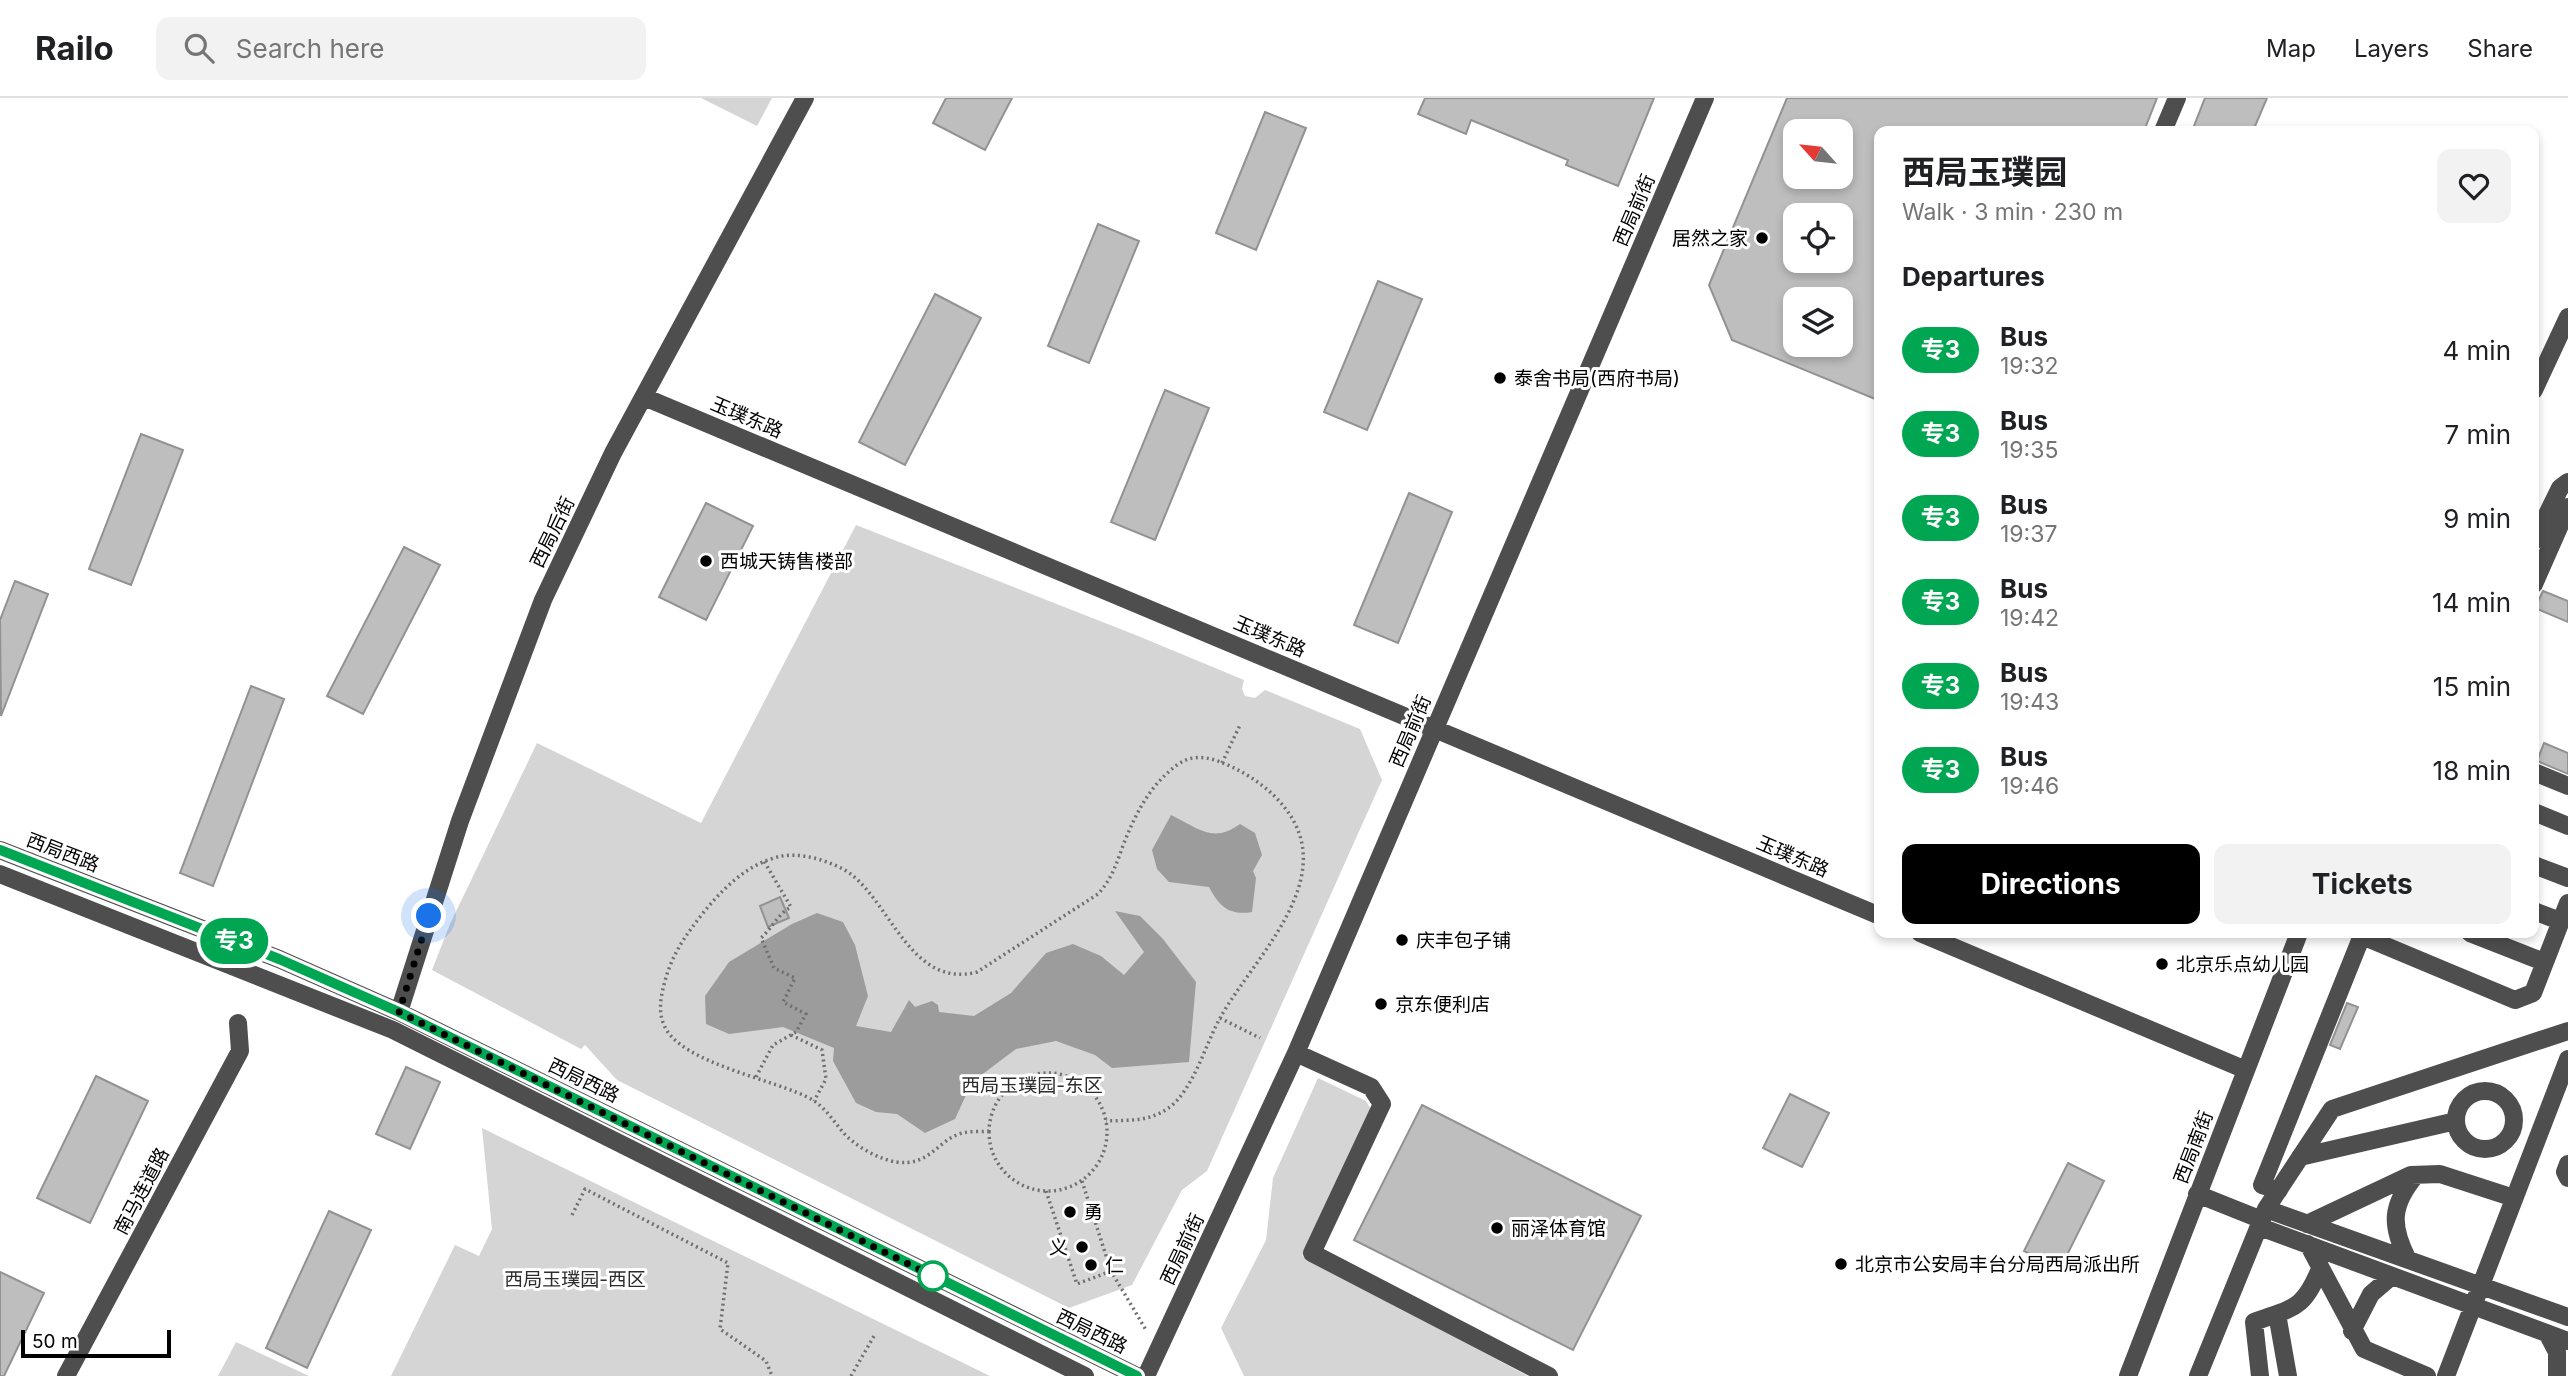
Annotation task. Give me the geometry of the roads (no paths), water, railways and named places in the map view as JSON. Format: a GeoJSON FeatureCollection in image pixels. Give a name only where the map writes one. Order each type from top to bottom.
{"type":"FeatureCollection","features":[{"type":"Feature","properties":{"kind":"street","name":"西局后街"},"geometry":{"type":"LineString","coordinates":[[399,1012],[460,821],[543,600],[614,453],[805,98]]}},
{"type":"Feature","properties":{"kind":"street","name":"西局前街"},"geometry":{"type":"LineString","coordinates":[[1146,1376],[1296,1053],[1705,98]]}},
{"type":"Feature","properties":{"kind":"street"},"geometry":{"type":"LineString","coordinates":[[2165,126],[2177,98]]}},
{"type":"Feature","properties":{"kind":"street"},"geometry":{"type":"LineString","coordinates":[[2539,379],[2568,317]]}},
{"type":"Feature","properties":{"kind":"street","name":"玉璞东路"},"geometry":{"type":"LineString","coordinates":[[644,397],[1874,913]]}},
{"type":"Feature","properties":{"kind":"street"},"geometry":{"type":"LineString","coordinates":[[2539,531],[2560,488],[2568,482]]}},
{"type":"Feature","properties":{"kind":"street"},"geometry":{"type":"LineString","coordinates":[[2539,573],[2568,508]]}},
{"type":"Feature","properties":{"kind":"street"},"geometry":{"type":"LineString","coordinates":[[2539,774],[2568,786]]}},
{"type":"Feature","properties":{"kind":"street"},"geometry":{"type":"LineString","coordinates":[[2539,814],[2568,826]]}},
{"type":"Feature","properties":{"kind":"street","name":"西局西路"},"geometry":{"type":"LineString","coordinates":[[0,850],[279,959],[399,1012],[1137,1376]]}},
{"type":"Feature","properties":{"kind":"street"},"geometry":{"type":"LineString","coordinates":[[2539,867],[2568,878]]}},
{"type":"Feature","properties":{"kind":"street"},"geometry":{"type":"LineString","coordinates":[[0,874],[393,1030],[1059,1370],[1085,1376]]}},
{"type":"Feature","properties":{"kind":"street"},"geometry":{"type":"LineString","coordinates":[[2372,938],[2515,1000],[2533,993],[2544,962],[2561,934],[2568,903]]}},
{"type":"Feature","properties":{"kind":"street"},"geometry":{"type":"LineString","coordinates":[[2539,915],[2561,934]]}},
{"type":"Feature","properties":{"kind":"street"},"geometry":{"type":"LineString","coordinates":[[1932,938],[2246,1070]]}},
{"type":"Feature","properties":{"kind":"street","name":"西局南街"},"geometry":{"type":"LineString","coordinates":[[2128,1376],[2297,938]]}},
{"type":"Feature","properties":{"kind":"street"},"geometry":{"type":"LineString","coordinates":[[2279,1190],[2262,1185],[2361,938]]}},
{"type":"Feature","properties":{"kind":"street"},"geometry":{"type":"LineString","coordinates":[[2483,938],[2544,962]]}},
{"type":"Feature","properties":{"kind":"street","name":"南马连道路"},"geometry":{"type":"LineString","coordinates":[[66,1376],[240,1051],[238,1023]]}},
{"type":"Feature","properties":{"kind":"street"},"geometry":{"type":"LineString","coordinates":[[2198,1376],[2263,1219],[2332,1109],[2568,1031]]}},
{"type":"Feature","properties":{"kind":"street"},"geometry":{"type":"LineString","coordinates":[[1296,1053],[1371,1087],[1382,1104],[1312,1253],[1549,1376]]}},
{"type":"Feature","properties":{"kind":"street"},"geometry":{"type":"LineString","coordinates":[[2446,1376],[2568,1059]]}},
{"type":"Feature","properties":{"kind":"street"},"geometry":{"type":"LineString","coordinates":[[2488,1091],[2505,1098],[2514,1114],[2513,1128],[2505,1142],[2486,1150],[2476,1148],[2460,1136],[2456,1121],[2463,1101],[2479,1092],[2488,1091]]}},
{"type":"Feature","properties":{"kind":"street"},"geometry":{"type":"LineString","coordinates":[[2300,1157],[2456,1121]]}},
{"type":"Feature","properties":{"kind":"street"},"geometry":{"type":"LineString","coordinates":[[2513,1128],[2538,1138]]}},
{"type":"Feature","properties":{"kind":"street"},"geometry":{"type":"LineString","coordinates":[[2568,1164],[2565,1172],[2568,1178]]}},
{"type":"Feature","properties":{"kind":"street"},"geometry":{"type":"LineString","coordinates":[[2307,1224],[2411,1175],[2440,1174],[2514,1198]]}},
{"type":"Feature","properties":{"kind":"street"},"geometry":{"type":"LineString","coordinates":[[2408,1260],[2397,1239],[2395,1214],[2403,1191],[2416,1175]]}},
{"type":"Feature","properties":{"kind":"street"},"geometry":{"type":"LineString","coordinates":[[2197,1194],[2263,1219],[2308,1244],[2568,1341]]}},
{"type":"Feature","properties":{"kind":"street"},"geometry":{"type":"LineString","coordinates":[[2263,1219],[2307,1224],[2568,1317]]}},
{"type":"Feature","properties":{"kind":"street"},"geometry":{"type":"LineString","coordinates":[[2308,1244],[2352,1331],[2364,1349],[2427,1376]]}},
{"type":"Feature","properties":{"kind":"street"},"geometry":{"type":"LineString","coordinates":[[2260,1376],[2254,1322],[2300,1304],[2310,1292],[2320,1269]]}},
{"type":"Feature","properties":{"kind":"street"},"geometry":{"type":"LineString","coordinates":[[2352,1331],[2371,1294],[2392,1276]]}},
{"type":"Feature","properties":{"kind":"street"},"geometry":{"type":"LineString","coordinates":[[2277,1314],[2288,1376]]}},
{"type":"Feature","properties":{"kind":"street"},"geometry":{"type":"LineString","coordinates":[[2547,1333],[2557,1352],[2557,1376]]}},
{"type":"Feature","properties":{"kind":"place","name":"居然之家"},"geometry":{"type":"Point","coordinates":[1762,238]}},
{"type":"Feature","properties":{"kind":"place","name":"泰舍书局(西府书局)"},"geometry":{"type":"Point","coordinates":[1500,378]}},
{"type":"Feature","properties":{"kind":"place","name":"西城天铸售楼部"},"geometry":{"type":"Point","coordinates":[706,561]}},
{"type":"Feature","properties":{"kind":"place","name":"庆丰包子铺"},"geometry":{"type":"Point","coordinates":[1402,940]}},
{"type":"Feature","properties":{"kind":"place","name":"北京乐点幼儿园"},"geometry":{"type":"Point","coordinates":[2162,964]}},
{"type":"Feature","properties":{"kind":"place","name":"京东便利店"},"geometry":{"type":"Point","coordinates":[1381,1004]}},
{"type":"Feature","properties":{"kind":"place","name":"勇"},"geometry":{"type":"Point","coordinates":[1070,1212]}},
{"type":"Feature","properties":{"kind":"place","name":"丽泽体育馆"},"geometry":{"type":"Point","coordinates":[1497,1228]}},
{"type":"Feature","properties":{"kind":"place","name":"义"},"geometry":{"type":"Point","coordinates":[1082,1247]}},
{"type":"Feature","properties":{"kind":"place","name":"北京市公安局丰台分局西局派出所"},"geometry":{"type":"Point","coordinates":[1841,1264]}},
{"type":"Feature","properties":{"kind":"place","name":"仁"},"geometry":{"type":"Point","coordinates":[1091,1265]}},
{"type":"Feature","properties":{"kind":"park label","name":"西局玉璞园-东区"},"geometry":{"type":"Point","coordinates":[1032,1085]}},
{"type":"Feature","properties":{"kind":"park label","name":"西局玉璞园-西区"},"geometry":{"type":"Point","coordinates":[575,1279]}}]}
